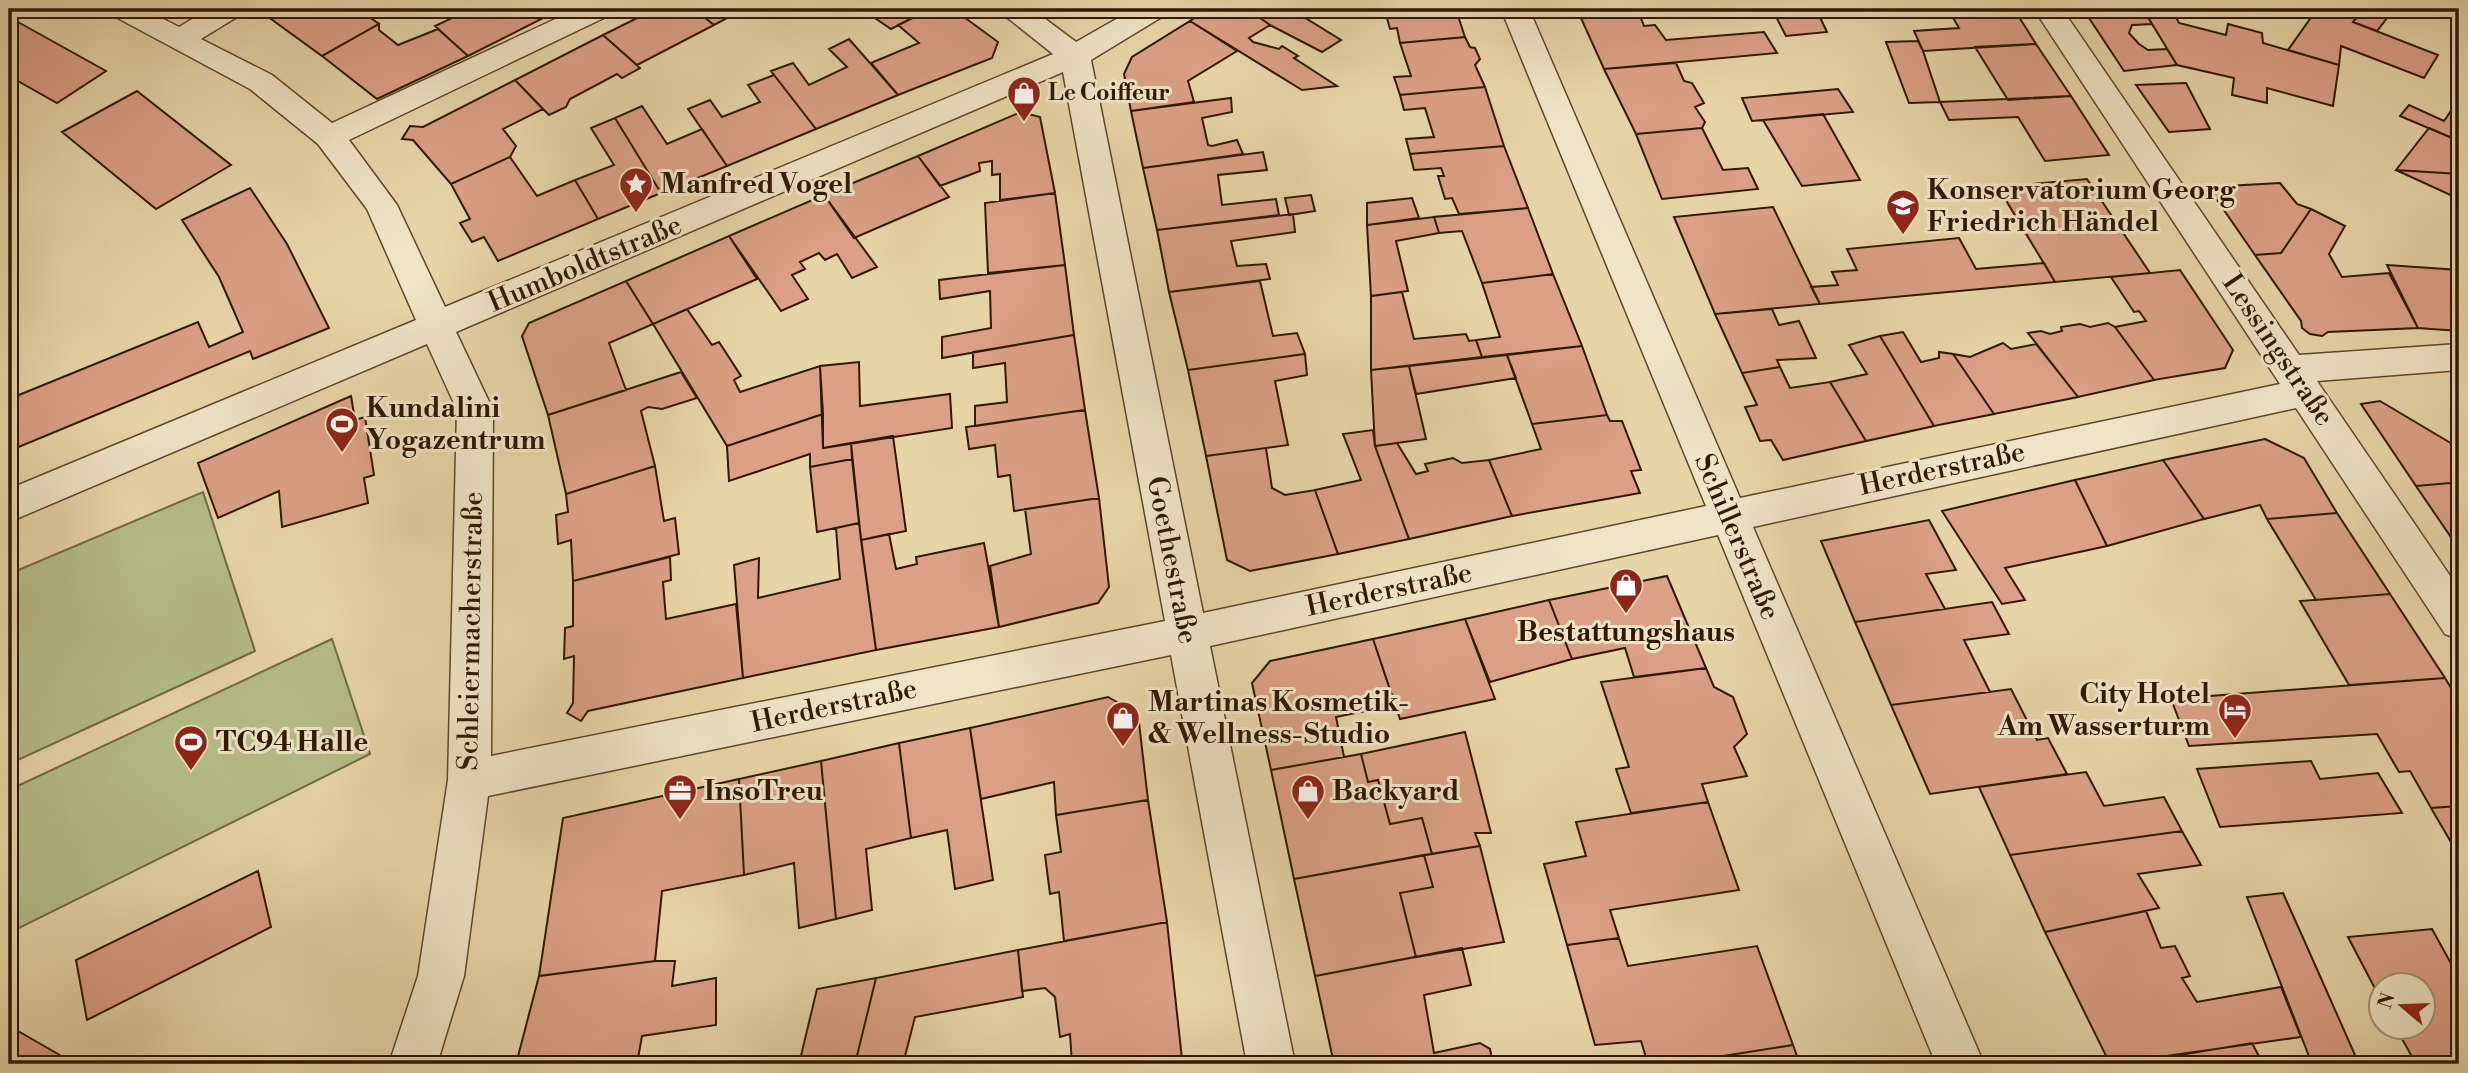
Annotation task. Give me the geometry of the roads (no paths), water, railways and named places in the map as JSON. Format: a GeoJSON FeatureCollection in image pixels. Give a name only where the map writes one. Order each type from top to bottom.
{"type":"FeatureCollection","features":[{"type":"Feature","properties":{"kind":"street","name":"Schleiermacherstraße"},"geometry":{"type":"LineString","coordinates":[[122,9],[261,82],[329,136],[381,205],[475,410],[469,780],[441,976],[413,1064]]}},
{"type":"Feature","properties":{"kind":"street"},"geometry":{"type":"LineString","coordinates":[[181,38],[230,9]]}},
{"type":"Feature","properties":{"kind":"street"},"geometry":{"type":"LineString","coordinates":[[329,136],[600,9]]}},
{"type":"Feature","properties":{"kind":"street"},"geometry":{"type":"LineString","coordinates":[[1014,9],[1075,56]]}},
{"type":"Feature","properties":{"kind":"street","name":"Humboldtstraße"},"geometry":{"type":"LineString","coordinates":[[9,506],[1075,56],[1155,9]]}},
{"type":"Feature","properties":{"kind":"street","name":"Schillerstraße"},"geometry":{"type":"LineString","coordinates":[[1515,9],[1960,1064]]}},
{"type":"Feature","properties":{"kind":"street","name":"Lessingstraße"},"geometry":{"type":"LineString","coordinates":[[2048,9],[2459,622]]}},
{"type":"Feature","properties":{"kind":"street","name":"Goethestraße"},"geometry":{"type":"LineString","coordinates":[[1075,56],[1271,1064]]}},
{"type":"Feature","properties":{"kind":"street","name":"Herderstraße"},"geometry":{"type":"LineString","coordinates":[[469,780],[1186,634],[1728,515],[2299,381],[2459,357]]}},
{"type":"Feature","properties":{"kind":"place","name":"Le Coiffeur"},"geometry":{"type":"Point","coordinates":[1024,123]}},
{"type":"Feature","properties":{"kind":"place","name":"Manfred Vogel"},"geometry":{"type":"Point","coordinates":[636,214]}},
{"type":"Feature","properties":{"kind":"place","name":"Konservatorium Georg Friedrich Händel"},"geometry":{"type":"Point","coordinates":[1903,236]}},
{"type":"Feature","properties":{"kind":"place","name":"Kundalini Yogazentrum"},"geometry":{"type":"Point","coordinates":[342,454]}},
{"type":"Feature","properties":{"kind":"place","name":"Bestattungshaus"},"geometry":{"type":"Point","coordinates":[1626,615]}},
{"type":"Feature","properties":{"kind":"place","name":"City Hotel Am Wasserturm"},"geometry":{"type":"Point","coordinates":[2235,740]}},
{"type":"Feature","properties":{"kind":"place","name":"Martinas Kosmetik- & Wellness-Studio"},"geometry":{"type":"Point","coordinates":[1123,748]}},
{"type":"Feature","properties":{"kind":"place","name":"TC94 Halle"},"geometry":{"type":"Point","coordinates":[191,772]}},
{"type":"Feature","properties":{"kind":"place","name":"InsoTreu"},"geometry":{"type":"Point","coordinates":[680,821]}},
{"type":"Feature","properties":{"kind":"place","name":"Backyard"},"geometry":{"type":"Point","coordinates":[1308,821]}}]}
